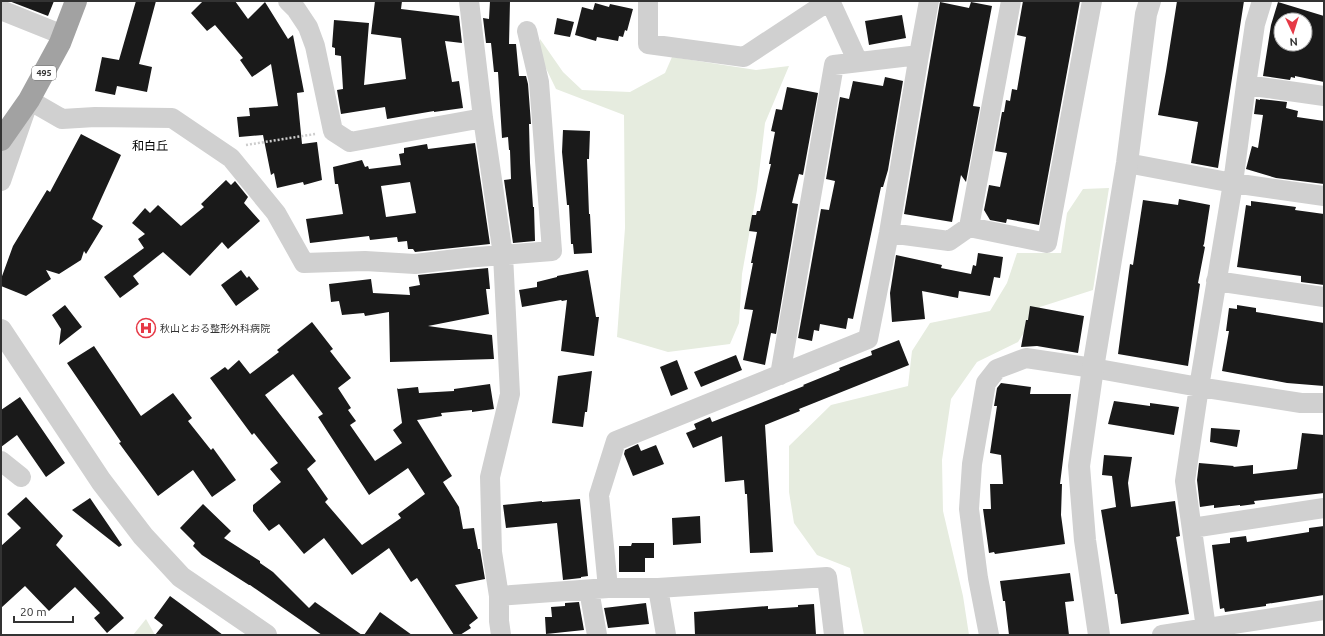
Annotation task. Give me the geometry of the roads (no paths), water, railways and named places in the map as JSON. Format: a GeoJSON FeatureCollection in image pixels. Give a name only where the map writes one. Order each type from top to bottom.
{"type":"FeatureCollection","features":[{"type":"Feature","properties":{"kind":"highway","name":"495"},"geometry":{"type":"LineString","coordinates":[[1,140],[29,100],[60,43],[76,1]]}},
{"type":"Feature","properties":{"kind":"street"},"geometry":{"type":"LineString","coordinates":[[288,1],[296,9],[308,27],[315,46],[333,130],[350,142],[483,118]]}},
{"type":"Feature","properties":{"kind":"street"},"geometry":{"type":"LineString","coordinates":[[469,1],[483,118],[503,255],[510,394],[490,477],[492,552],[499,596],[499,621],[501,635]]}},
{"type":"Feature","properties":{"kind":"street"},"geometry":{"type":"LineString","coordinates":[[648,1],[648,44],[744,57],[830,1],[858,62]]}},
{"type":"Feature","properties":{"kind":"street"},"geometry":{"type":"LineString","coordinates":[[608,588],[599,495],[616,441],[868,339],[889,233],[929,1]]}},
{"type":"Feature","properties":{"kind":"street"},"geometry":{"type":"LineString","coordinates":[[969,227],[1011,1]]}},
{"type":"Feature","properties":{"kind":"street"},"geometry":{"type":"LineString","coordinates":[[889,233],[948,241],[969,227],[1047,243],[1092,1]]}},
{"type":"Feature","properties":{"kind":"street"},"geometry":{"type":"LineString","coordinates":[[1099,635],[1085,540],[1079,466],[1093,368],[1127,163],[1146,14],[1150,1]]}},
{"type":"Feature","properties":{"kind":"street"},"geometry":{"type":"LineString","coordinates":[[1206,632],[1185,481],[1216,281],[1234,182],[1255,24],[1262,1]]}},
{"type":"Feature","properties":{"kind":"street"},"geometry":{"type":"LineString","coordinates":[[1,10],[63,35]]}},
{"type":"Feature","properties":{"kind":"street"},"geometry":{"type":"LineString","coordinates":[[1,181],[29,100],[62,119],[95,117],[172,118],[231,158],[276,213],[304,263],[365,261],[415,264],[465,258],[552,251],[539,82],[527,31]]}},
{"type":"Feature","properties":{"kind":"street"},"geometry":{"type":"LineString","coordinates":[[780,375],[834,65],[919,55]]}},
{"type":"Feature","properties":{"kind":"street"},"geometry":{"type":"LineString","coordinates":[[1246,85],[1324,96]]}},
{"type":"Feature","properties":{"kind":"street"},"geometry":{"type":"LineString","coordinates":[[1127,163],[1324,196]]}},
{"type":"Feature","properties":{"kind":"street"},"geometry":{"type":"LineString","coordinates":[[1216,281],[1324,297]]}},
{"type":"Feature","properties":{"kind":"street"},"geometry":{"type":"LineString","coordinates":[[1,330],[101,480],[142,536],[181,576],[266,635]]}},
{"type":"Feature","properties":{"kind":"street"},"geometry":{"type":"LineString","coordinates":[[989,635],[978,578],[969,509],[972,464],[986,382],[997,369],[1026,358],[1301,403],[1324,403]]}},
{"type":"Feature","properties":{"kind":"street"},"geometry":{"type":"LineString","coordinates":[[1,461],[21,477]]}},
{"type":"Feature","properties":{"kind":"street"},"geometry":{"type":"LineString","coordinates":[[1192,528],[1324,508]]}},
{"type":"Feature","properties":{"kind":"street"},"geometry":{"type":"LineString","coordinates":[[499,596],[608,588],[658,588],[828,577],[834,635]]}},
{"type":"Feature","properties":{"kind":"street"},"geometry":{"type":"LineString","coordinates":[[658,588],[666,635]]}},
{"type":"Feature","properties":{"kind":"street"},"geometry":{"type":"LineString","coordinates":[[589,590],[597,635]]}},
{"type":"Feature","properties":{"kind":"street"},"geometry":{"type":"LineString","coordinates":[[1162,635],[1206,632],[1324,610]]}},
{"type":"Feature","properties":{"kind":"place","name":"秋山とおる整形外科病院"},"geometry":{"type":"Point","coordinates":[146,328]}},
{"type":"Feature","properties":{"kind":"district","name":"和白丘"},"geometry":{"type":"Point","coordinates":[150,145]}}]}
